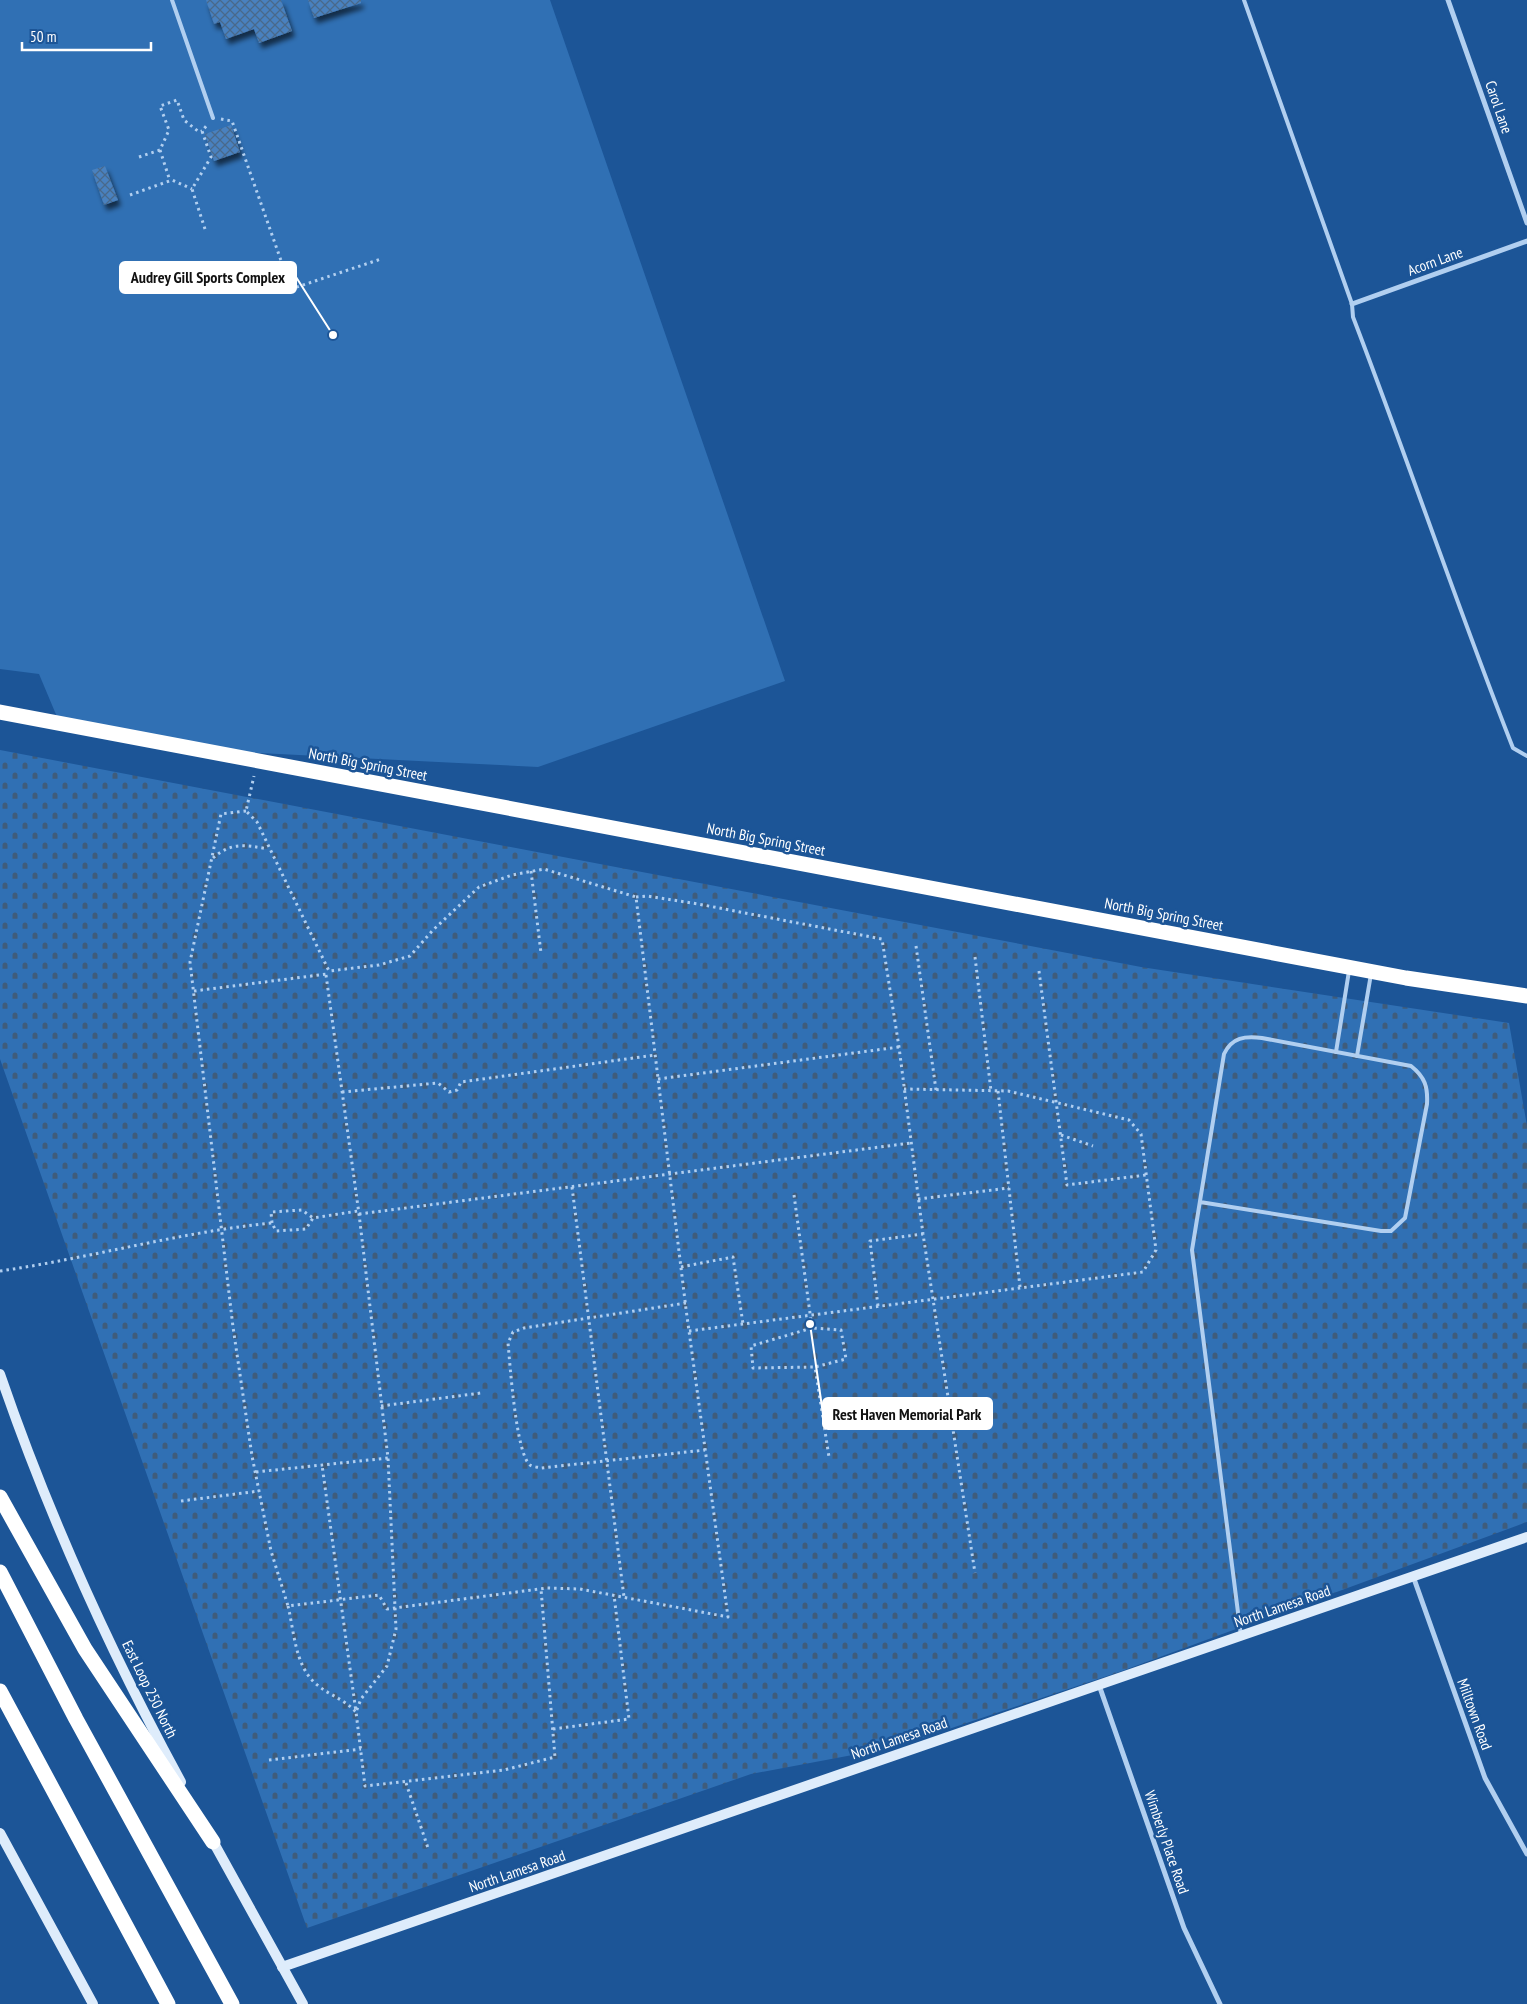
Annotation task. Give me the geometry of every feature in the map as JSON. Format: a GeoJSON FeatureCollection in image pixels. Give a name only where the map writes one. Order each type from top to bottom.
{"type":"FeatureCollection","features":[{"type":"Feature","properties":{"kind":"highway","name":"North Big Spring Street"},"geometry":{"type":"LineString","coordinates":[[4,711],[257,761],[1372,971],[1476,990],[1527,996]]}},
{"type":"Feature","properties":{"kind":"highway"},"geometry":{"type":"LineString","coordinates":[[0,1497],[85,1649],[213,1842]]}},
{"type":"Feature","properties":{"kind":"highway"},"geometry":{"type":"LineString","coordinates":[[0,1572],[76,1719],[232,2004]]}},
{"type":"Feature","properties":{"kind":"highway"},"geometry":{"type":"LineString","coordinates":[[0,1691],[168,2004]]}},
{"type":"Feature","properties":{"kind":"street","name":"Carol Lane"},"geometry":{"type":"LineString","coordinates":[[1448,0],[1527,223]]}},
{"type":"Feature","properties":{"kind":"street","name":"Acorn Lane"},"geometry":{"type":"LineString","coordinates":[[1352,304],[1527,241]]}},
{"type":"Feature","properties":{"kind":"street","name":"East Loop 250 North"},"geometry":{"type":"LineString","coordinates":[[0,1374],[57,1523],[96,1613],[150,1723],[213,1842],[303,2004]]}},
{"type":"Feature","properties":{"kind":"street","name":"North Lamesa Road"},"geometry":{"type":"LineString","coordinates":[[282,1967],[1527,1537]]}},
{"type":"Feature","properties":{"kind":"street","name":"Milltown Road"},"geometry":{"type":"LineString","coordinates":[[1413,1576],[1485,1778],[1527,1854]]}},
{"type":"Feature","properties":{"kind":"street","name":"Wimberly Place Road"},"geometry":{"type":"LineString","coordinates":[[1099,1685],[1184,1928],[1220,2004]]}},
{"type":"Feature","properties":{"kind":"street"},"geometry":{"type":"LineString","coordinates":[[0,1833],[93,2004]]}},
{"type":"Feature","properties":{"kind":"lane"},"geometry":{"type":"LineString","coordinates":[[172,0],[213,118]]}},
{"type":"Feature","properties":{"kind":"lane"},"geometry":{"type":"LineString","coordinates":[[1244,0],[1352,304],[1353,317],[1404,450],[1468,633],[1513,748],[1527,756]]}},
{"type":"Feature","properties":{"kind":"lane"},"geometry":{"type":"LineString","coordinates":[[1336,1052],[1350,966]]}},
{"type":"Feature","properties":{"kind":"lane"},"geometry":{"type":"LineString","coordinates":[[1357,1056],[1372,971]]}},
{"type":"Feature","properties":{"kind":"lane"},"geometry":{"type":"LineString","coordinates":[[1200,1202],[1381,1231],[1391,1230],[1405,1218],[1428,1104],[1428,1087],[1422,1076],[1411,1066],[1245,1036],[1228,1046],[1224,1054],[1192,1250],[1241,1636]]}},
{"type":"Feature","properties":{"kind":"path"},"geometry":{"type":"LineString","coordinates":[[170,181],[160,150],[169,130],[160,106],[177,100],[184,120],[199,132],[202,132]]}},
{"type":"Feature","properties":{"kind":"path"},"geometry":{"type":"LineString","coordinates":[[202,132],[213,118],[232,121],[291,289],[381,259]]}},
{"type":"Feature","properties":{"kind":"path"},"geometry":{"type":"LineString","coordinates":[[202,132],[211,157],[192,189],[205,229]]}},
{"type":"Feature","properties":{"kind":"path"},"geometry":{"type":"LineString","coordinates":[[139,157],[160,150]]}},
{"type":"Feature","properties":{"kind":"path"},"geometry":{"type":"LineString","coordinates":[[130,195],[170,181],[192,189]]}},
{"type":"Feature","properties":{"kind":"path"},"geometry":{"type":"LineString","coordinates":[[246,811],[257,761]]}},
{"type":"Feature","properties":{"kind":"path"},"geometry":{"type":"LineString","coordinates":[[246,811],[257,822],[268,849],[328,973],[388,1458],[396,1629],[387,1666],[361,1699],[356,1712]]}},
{"type":"Feature","properties":{"kind":"path"},"geometry":{"type":"LineString","coordinates":[[246,811],[221,814],[190,962],[233,1327],[270,1550],[288,1606],[302,1669],[316,1684],[346,1701],[356,1712]]}},
{"type":"Feature","properties":{"kind":"path"},"geometry":{"type":"LineString","coordinates":[[212,859],[228,846],[250,846],[268,849]]}},
{"type":"Feature","properties":{"kind":"path"},"geometry":{"type":"LineString","coordinates":[[194,991],[379,965],[410,956],[433,930],[480,887],[512,875],[544,869],[636,897],[647,896],[698,904],[882,939],[899,1047],[932,1299],[975,1572]]}},
{"type":"Feature","properties":{"kind":"path"},"geometry":{"type":"LineString","coordinates":[[530,871],[541,953]]}},
{"type":"Feature","properties":{"kind":"path"},"geometry":{"type":"LineString","coordinates":[[288,1606],[379,1595],[387,1609],[541,1590],[580,1589],[728,1617],[689,1331],[636,897]]}},
{"type":"Feature","properties":{"kind":"path"},"geometry":{"type":"LineString","coordinates":[[916,946],[936,1090]]}},
{"type":"Feature","properties":{"kind":"path"},"geometry":{"type":"LineString","coordinates":[[975,957],[991,1091]]}},
{"type":"Feature","properties":{"kind":"path"},"geometry":{"type":"LineString","coordinates":[[1039,971],[1067,1185],[1146,1175]]}},
{"type":"Feature","properties":{"kind":"path"},"geometry":{"type":"LineString","coordinates":[[658,1079],[899,1047]]}},
{"type":"Feature","properties":{"kind":"path"},"geometry":{"type":"LineString","coordinates":[[342,1092],[438,1083],[449,1092],[457,1090],[461,1082],[655,1055]]}},
{"type":"Feature","properties":{"kind":"path"},"geometry":{"type":"LineString","coordinates":[[689,1331],[1143,1272],[1156,1250],[1141,1134],[1129,1120],[1057,1102],[998,1091],[904,1089]]}},
{"type":"Feature","properties":{"kind":"path"},"geometry":{"type":"LineString","coordinates":[[998,1091],[1020,1288]]}},
{"type":"Feature","properties":{"kind":"path"},"geometry":{"type":"LineString","coordinates":[[1061,1135],[1093,1146]]}},
{"type":"Feature","properties":{"kind":"path"},"geometry":{"type":"LineString","coordinates":[[313,1218],[306,1229],[276,1231],[272,1223],[271,1212],[302,1210],[313,1218],[670,1175],[911,1143]]}},
{"type":"Feature","properties":{"kind":"path"},"geometry":{"type":"LineString","coordinates":[[572,1187],[624,1597]]}},
{"type":"Feature","properties":{"kind":"path"},"geometry":{"type":"LineString","coordinates":[[918,1199],[1009,1188]]}},
{"type":"Feature","properties":{"kind":"path"},"geometry":{"type":"LineString","coordinates":[[794,1195],[812,1328]]}},
{"type":"Feature","properties":{"kind":"path"},"geometry":{"type":"LineString","coordinates":[[0,1271],[46,1264],[221,1228],[272,1223]]}},
{"type":"Feature","properties":{"kind":"path"},"geometry":{"type":"LineString","coordinates":[[878,1306],[870,1241],[923,1234]]}},
{"type":"Feature","properties":{"kind":"path"},"geometry":{"type":"LineString","coordinates":[[681,1267],[733,1258],[743,1324]]}},
{"type":"Feature","properties":{"kind":"path"},"geometry":{"type":"LineString","coordinates":[[686,1303],[524,1328],[514,1332],[508,1343],[518,1427],[522,1454],[530,1465],[541,1468],[705,1450]]}},
{"type":"Feature","properties":{"kind":"path"},"geometry":{"type":"LineString","coordinates":[[812,1328],[841,1330],[846,1359],[815,1367],[753,1368],[751,1346],[812,1328]]}},
{"type":"Feature","properties":{"kind":"path"},"geometry":{"type":"LineString","coordinates":[[815,1367],[829,1457]]}},
{"type":"Feature","properties":{"kind":"path"},"geometry":{"type":"LineString","coordinates":[[381,1406],[481,1392]]}},
{"type":"Feature","properties":{"kind":"path"},"geometry":{"type":"LineString","coordinates":[[256,1472],[388,1458]]}},
{"type":"Feature","properties":{"kind":"path"},"geometry":{"type":"LineString","coordinates":[[322,1465],[365,1786],[406,1783],[504,1770],[555,1757],[541,1590]]}},
{"type":"Feature","properties":{"kind":"path"},"geometry":{"type":"LineString","coordinates":[[180,1501],[259,1491]]}},
{"type":"Feature","properties":{"kind":"path"},"geometry":{"type":"LineString","coordinates":[[553,1729],[629,1719],[614,1595]]}},
{"type":"Feature","properties":{"kind":"path"},"geometry":{"type":"LineString","coordinates":[[269,1760],[361,1749]]}},
{"type":"Feature","properties":{"kind":"path"},"geometry":{"type":"LineString","coordinates":[[406,1783],[428,1848]]}},
{"type":"Feature","properties":{"kind":"green space"},"geometry":{"type":"Polygon","coordinates":[[[0,0],[550,0],[785,681],[538,767],[197,750],[60,724],[39,674],[0,669],[0,0]]]}},
{"type":"Feature","properties":{"kind":"green space"},"geometry":{"type":"Polygon","coordinates":[[[0,750],[1141,967],[1509,1023],[1527,1126],[1527,1522],[1119,1672],[895,1747],[751,1774],[307,1928],[0,1059],[0,750]]]}},
{"type":"Feature","properties":{"kind":"building"},"geometry":{"type":"Polygon","coordinates":[[[206,0],[281,0],[292,31],[259,43],[254,29],[226,39],[220,22],[214,24],[206,0]]]}},
{"type":"Feature","properties":{"kind":"building"},"geometry":{"type":"Polygon","coordinates":[[[308,0],[361,0],[361,3],[314,18],[308,0]]]}},
{"type":"Feature","properties":{"kind":"building"},"geometry":{"type":"Polygon","coordinates":[[[231,125],[240,152],[214,161],[205,134],[231,125]]]}},
{"type":"Feature","properties":{"kind":"building"},"geometry":{"type":"Polygon","coordinates":[[[105,166],[118,200],[104,205],[92,170],[105,166]]]}},
{"type":"Feature","properties":{"kind":"place","name":"Audrey Gill Sports Complex"},"geometry":{"type":"Point","coordinates":[333,335]}},
{"type":"Feature","properties":{"kind":"place","name":"Rest Haven Memorial Park"},"geometry":{"type":"Point","coordinates":[810,1324]}}]}
